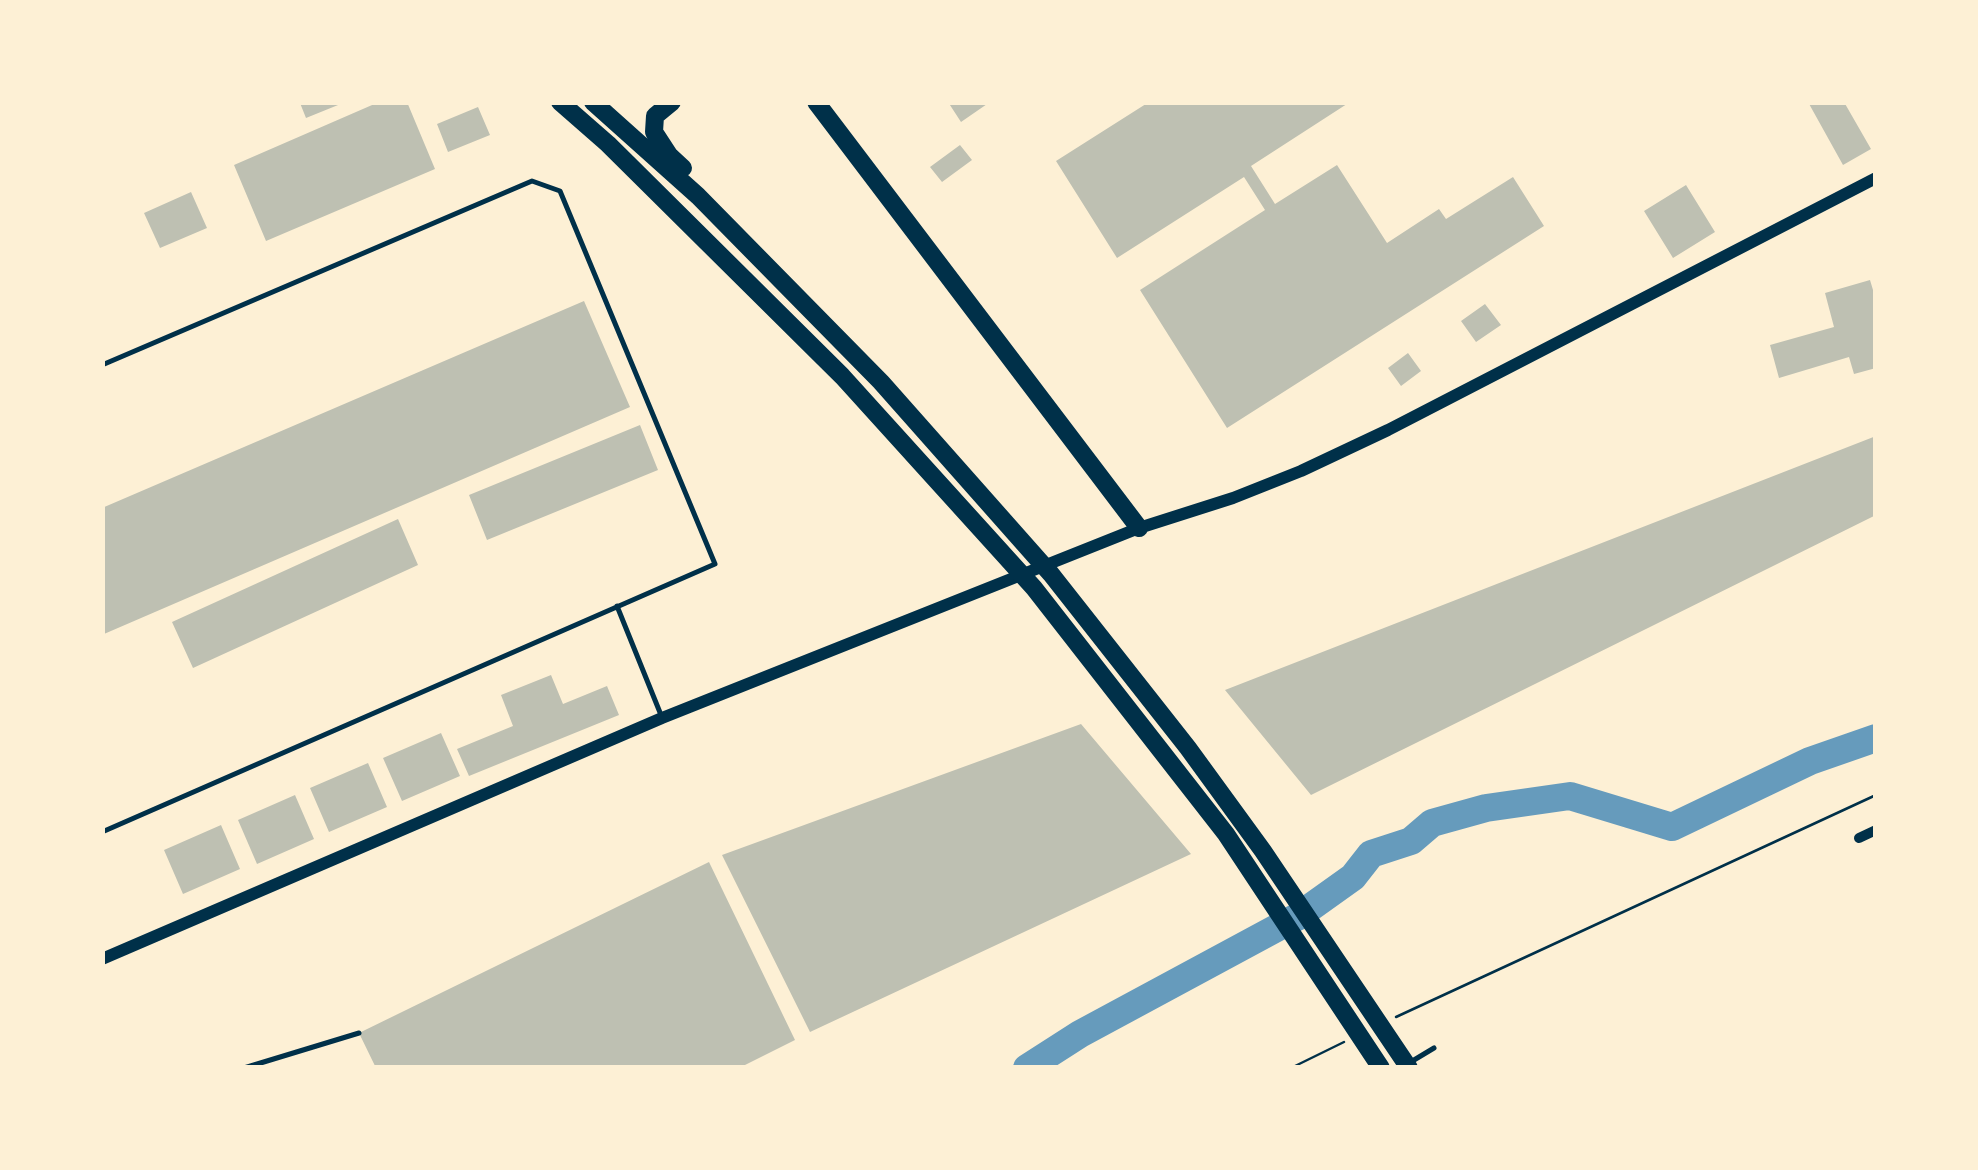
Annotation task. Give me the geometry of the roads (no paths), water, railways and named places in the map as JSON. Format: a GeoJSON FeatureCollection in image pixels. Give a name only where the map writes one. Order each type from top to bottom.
{"type":"FeatureCollection","features":[{"type":"Feature","properties":{"kind":"highway"},"geometry":{"type":"LineString","coordinates":[[560,102],[608,144],[842,376],[1034,588],[1226,834],[1381,1068]]}},
{"type":"Feature","properties":{"kind":"highway"},"geometry":{"type":"LineString","coordinates":[[593,102],[698,196],[881,382],[1051,574],[1263,850],[1410,1068]]}},
{"type":"Feature","properties":{"kind":"highway"},"geometry":{"type":"LineString","coordinates":[[672,102],[655,116],[654,132],[668,154],[732,215],[757,246],[766,266]]}},
{"type":"Feature","properties":{"kind":"highway"},"geometry":{"type":"LineString","coordinates":[[816,102],[1139,528]]}},
{"type":"Feature","properties":{"kind":"street"},"geometry":{"type":"LineString","coordinates":[[102,958],[662,718],[1139,528],[1302,471],[1876,178]]}},
{"type":"Feature","properties":{"kind":"street"},"geometry":{"type":"LineString","coordinates":[[1858,838],[1876,830]]}},
{"type":"Feature","properties":{"kind":"lane"},"geometry":{"type":"LineString","coordinates":[[102,366],[532,180],[560,191],[715,564],[102,832]]}},
{"type":"Feature","properties":{"kind":"lane"},"geometry":{"type":"LineString","coordinates":[[616,606],[662,718]]}},
{"type":"Feature","properties":{"kind":"lane"},"geometry":{"type":"LineString","coordinates":[[244,1068],[360,1033]]}},
{"type":"Feature","properties":{"kind":"lane"},"geometry":{"type":"LineString","coordinates":[[1402,1068],[1434,1048]]}},
{"type":"Feature","properties":{"kind":"waterway"},"geometry":{"type":"LineString","coordinates":[[1027,1068],[1080,1034],[1297,917],[1353,877],[1371,854],[1411,841],[1432,823],[1486,808],[1570,796],[1672,827],[1810,761],[1876,738]]}}]}
